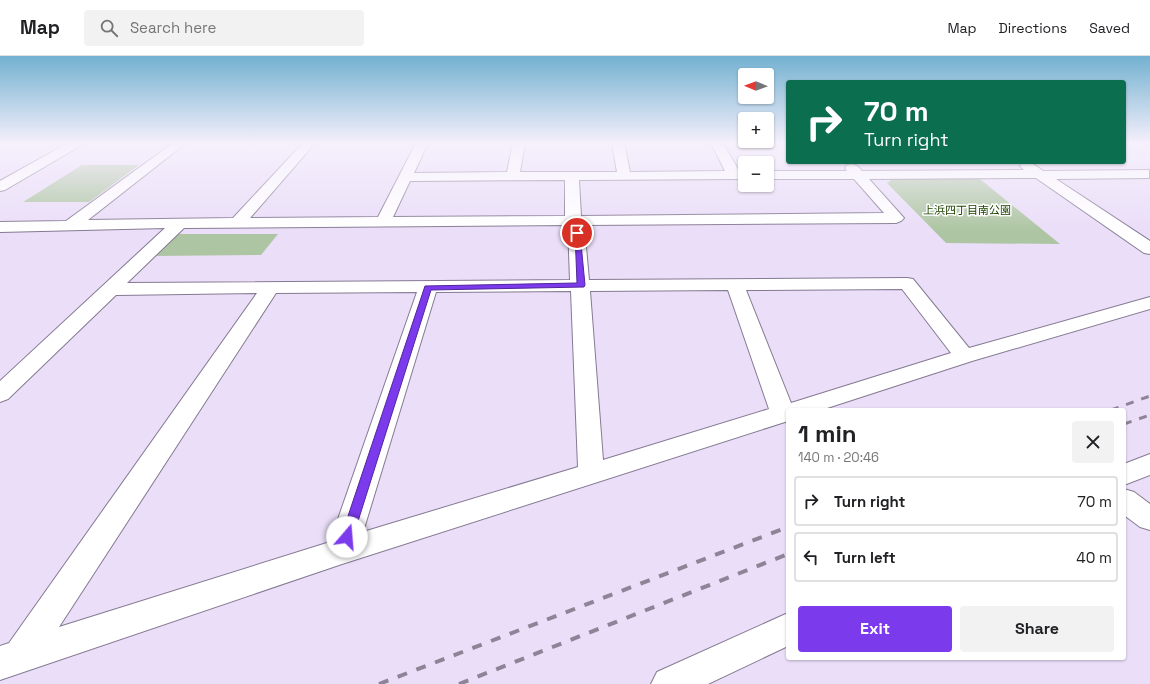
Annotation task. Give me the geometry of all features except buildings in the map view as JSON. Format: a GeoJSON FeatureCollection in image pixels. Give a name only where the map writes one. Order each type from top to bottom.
{"type":"FeatureCollection","features":[{"type":"Feature","properties":{"kind":"street"},"geometry":{"type":"LineString","coordinates":[[2,185],[24,172]]}},
{"type":"Feature","properties":{"kind":"street"},"geometry":{"type":"LineString","coordinates":[[71,225],[141,172]]}},
{"type":"Feature","properties":{"kind":"street"},"geometry":{"type":"LineString","coordinates":[[237,223],[283,172]]}},
{"type":"Feature","properties":{"kind":"street"},"geometry":{"type":"LineString","coordinates":[[383,222],[407,172]]}},
{"type":"Feature","properties":{"kind":"street"},"geometry":{"type":"LineString","coordinates":[[0,227],[237,223],[896,218],[857,172]]}},
{"type":"Feature","properties":{"kind":"street"},"geometry":{"type":"LineString","coordinates":[[1036,172],[1150,249]]}},
{"type":"Feature","properties":{"kind":"street"},"geometry":{"type":"LineString","coordinates":[[405,177],[738,175]]}},
{"type":"Feature","properties":{"kind":"street"},"geometry":{"type":"LineString","coordinates":[[774,175],[1149,175]]}},
{"type":"Feature","properties":{"kind":"street"},"geometry":{"type":"LineString","coordinates":[[572,176],[574,220],[581,285],[591,474]]}},
{"type":"Feature","properties":{"kind":"street"},"geometry":{"type":"LineString","coordinates":[[0,394],[179,224]]}},
{"type":"Feature","properties":{"kind":"street"},"geometry":{"type":"LineString","coordinates":[[111,289],[907,284],[964,356]]}},
{"type":"Feature","properties":{"kind":"street"},"geometry":{"type":"LineString","coordinates":[[735,285],[787,408]]}},
{"type":"Feature","properties":{"kind":"street"},"geometry":{"type":"LineString","coordinates":[[342,551],[428,288]]}},
{"type":"Feature","properties":{"kind":"street"},"geometry":{"type":"LineString","coordinates":[[10,660],[270,289]]}},
{"type":"Feature","properties":{"kind":"street"},"geometry":{"type":"LineString","coordinates":[[802,408],[964,356],[1150,303]]}},
{"type":"Feature","properties":{"kind":"street"},"geometry":{"type":"LineString","coordinates":[[10,660],[342,551],[786,413]]}},
{"type":"Feature","properties":{"kind":"street"},"geometry":{"type":"LineString","coordinates":[[1126,474],[1150,464]]}},
{"type":"Feature","properties":{"kind":"street"},"geometry":{"type":"LineString","coordinates":[[1126,501],[1150,519]]}},
{"type":"Feature","properties":{"kind":"street"},"geometry":{"type":"LineString","coordinates":[[669,684],[786,630]]}},
{"type":"Feature","properties":{"kind":"green space"},"geometry":{"type":"Polygon","coordinates":[[[70,172],[129,172],[89,202],[23,202],[70,172]]]}},
{"type":"Feature","properties":{"kind":"green space","name":"上浜四丁目南公園"},"geometry":{"type":"Polygon","coordinates":[[[892,179],[980,179],[1060,244],[946,243],[887,183],[892,179]]]}},
{"type":"Feature","properties":{"kind":"green space"},"geometry":{"type":"Polygon","coordinates":[[[178,234],[278,234],[261,255],[153,256],[178,234]]]}},
{"type":"Feature","properties":{"kind":"railway"},"geometry":{"type":"LineString","coordinates":[[1117,408],[1150,396]]}},
{"type":"Feature","properties":{"kind":"railway"},"geometry":{"type":"LineString","coordinates":[[1126,423],[1150,415]]}},
{"type":"Feature","properties":{"kind":"railway"},"geometry":{"type":"LineString","coordinates":[[379,684],[786,528]]}},
{"type":"Feature","properties":{"kind":"railway"},"geometry":{"type":"LineString","coordinates":[[459,684],[786,555]]}},
{"type":"Feature","properties":{"kind":"route"},"geometry":{"type":"LineString","coordinates":[[347,537],[428,288],[581,285],[577,233]]}}]}
